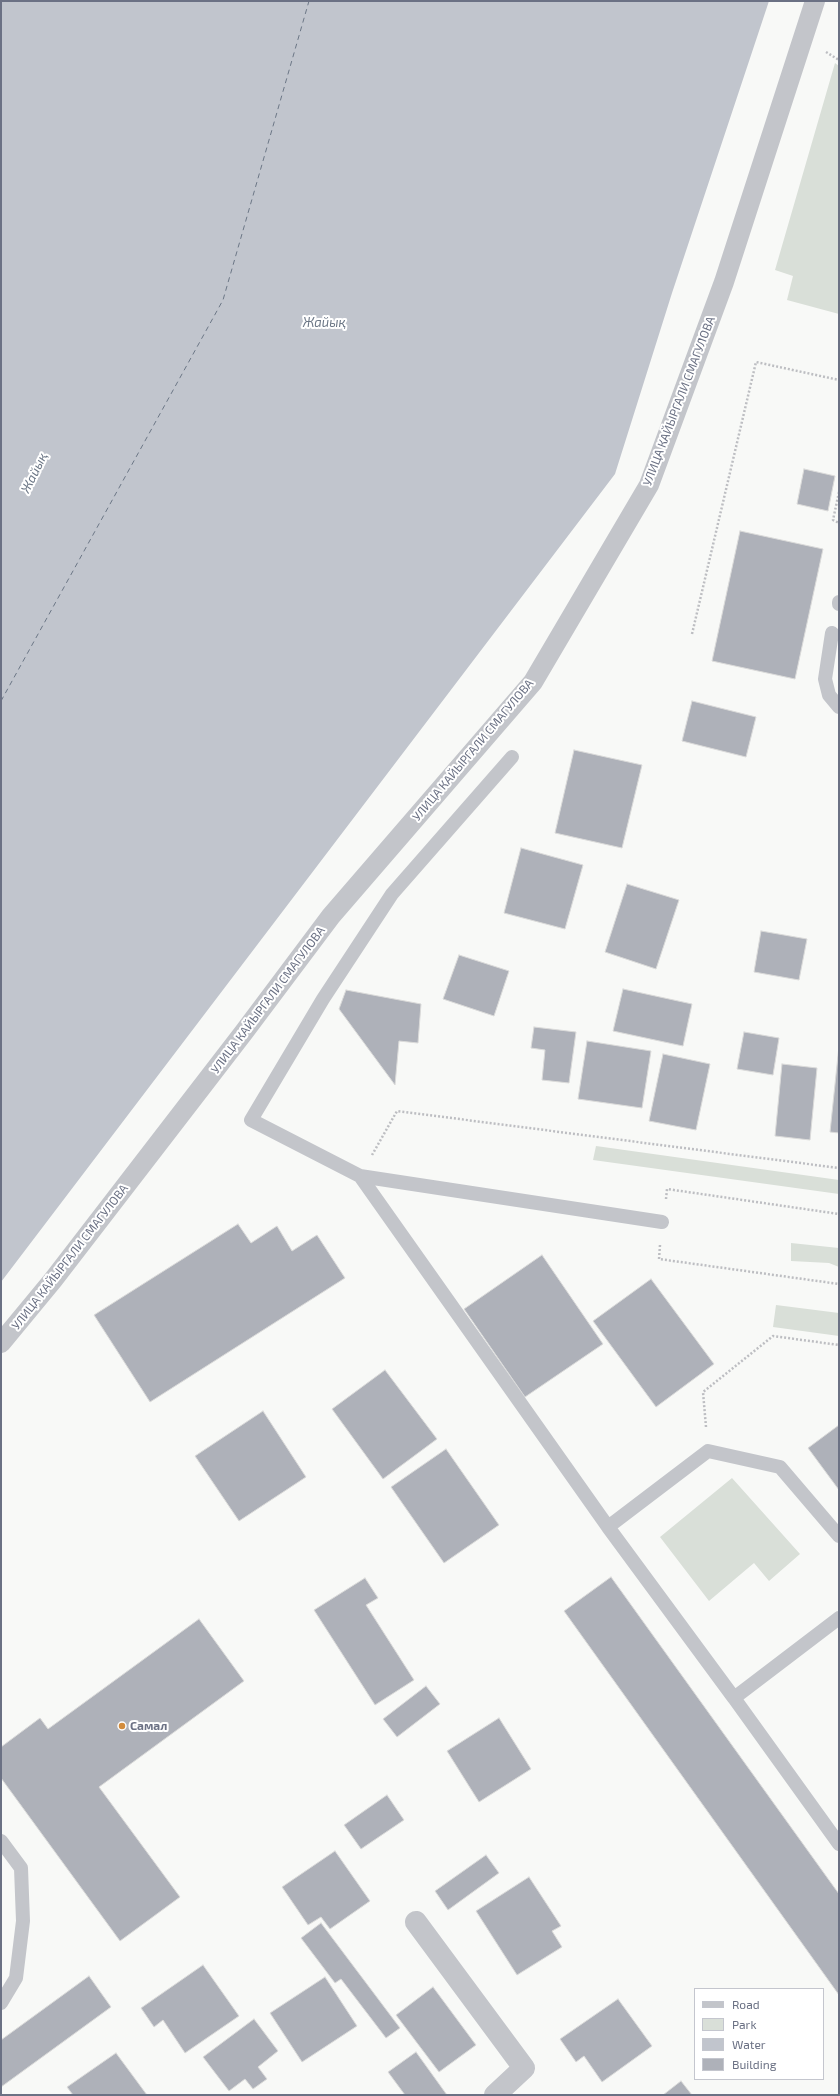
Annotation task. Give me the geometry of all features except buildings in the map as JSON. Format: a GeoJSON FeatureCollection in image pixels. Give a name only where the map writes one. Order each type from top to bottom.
{"type":"FeatureCollection","features":[{"type":"Feature","properties":{"kind":"street","name":"УЛИЦА КАЙЫРГАЛИ СМАГУЛОВА"},"geometry":{"type":"LineString","coordinates":[[1,1343],[53,1280],[244,1032],[331,916],[533,682],[649,485],[724,282],[814,1]]}},
{"type":"Feature","properties":{"kind":"street"},"geometry":{"type":"LineString","coordinates":[[416,1922],[524,2068],[495,2095]]}},
{"type":"Feature","properties":{"kind":"lane"},"geometry":{"type":"LineString","coordinates":[[832,633],[824,679],[829,695],[839,707]]}},
{"type":"Feature","properties":{"kind":"lane"},"geometry":{"type":"LineString","coordinates":[[512,757],[392,894],[323,999],[251,1120],[360,1176],[662,1222]]}},
{"type":"Feature","properties":{"kind":"lane"},"geometry":{"type":"LineString","coordinates":[[360,1176],[608,1527],[839,1844]]}},
{"type":"Feature","properties":{"kind":"lane"},"geometry":{"type":"LineString","coordinates":[[608,1527],[708,1451],[780,1467],[839,1536]]}},
{"type":"Feature","properties":{"kind":"lane"},"geometry":{"type":"LineString","coordinates":[[734,1698],[839,1618]]}},
{"type":"Feature","properties":{"kind":"lane"},"geometry":{"type":"LineString","coordinates":[[1,1841],[21,1868],[23,1921],[16,1978],[1,2003]]}},
{"type":"Feature","properties":{"kind":"path"},"geometry":{"type":"LineString","coordinates":[[692,634],[756,362],[839,380]]}},
{"type":"Feature","properties":{"kind":"path"},"geometry":{"type":"LineString","coordinates":[[839,492],[833,520],[839,523]]}},
{"type":"Feature","properties":{"kind":"path"},"geometry":{"type":"LineString","coordinates":[[360,1176],[397,1111],[839,1168]]}},
{"type":"Feature","properties":{"kind":"path"},"geometry":{"type":"LineString","coordinates":[[839,1214],[667,1189],[662,1222],[659,1259],[839,1284]]}},
{"type":"Feature","properties":{"kind":"path"},"geometry":{"type":"LineString","coordinates":[[708,1451],[703,1392],[773,1336],[839,1345]]}},
{"type":"Feature","properties":{"kind":"green space"},"geometry":{"type":"Polygon","coordinates":[[[835,63],[839,66],[839,314],[787,300],[793,276],[775,270],[835,63]]]}},
{"type":"Feature","properties":{"kind":"green space"},"geometry":{"type":"Polygon","coordinates":[[[596,1146],[839,1180],[839,1194],[593,1160],[596,1146]]]}},
{"type":"Feature","properties":{"kind":"green space"},"geometry":{"type":"Polygon","coordinates":[[[791,1243],[839,1248],[839,1267],[829,1263],[791,1261],[791,1243]]]}},
{"type":"Feature","properties":{"kind":"green space"},"geometry":{"type":"Polygon","coordinates":[[[776,1305],[839,1313],[839,1336],[773,1327],[776,1305]]]}},
{"type":"Feature","properties":{"kind":"green space"},"geometry":{"type":"Polygon","coordinates":[[[732,1478],[800,1554],[769,1581],[754,1563],[709,1601],[660,1537],[732,1478]]]}},
{"type":"Feature","properties":{"kind":"water","name":"Жайық"},"geometry":{"type":"Polygon","coordinates":[[[1,1],[769,1],[672,293],[615,474],[1,1282],[1,1]]]}},
{"type":"Feature","properties":{"kind":"ferry route"},"geometry":{"type":"LineString","coordinates":[[1,701],[223,300],[309,1]]}},
{"type":"Feature","properties":{"kind":"place","name":"Самал"},"geometry":{"type":"Point","coordinates":[122,1726]}}]}
